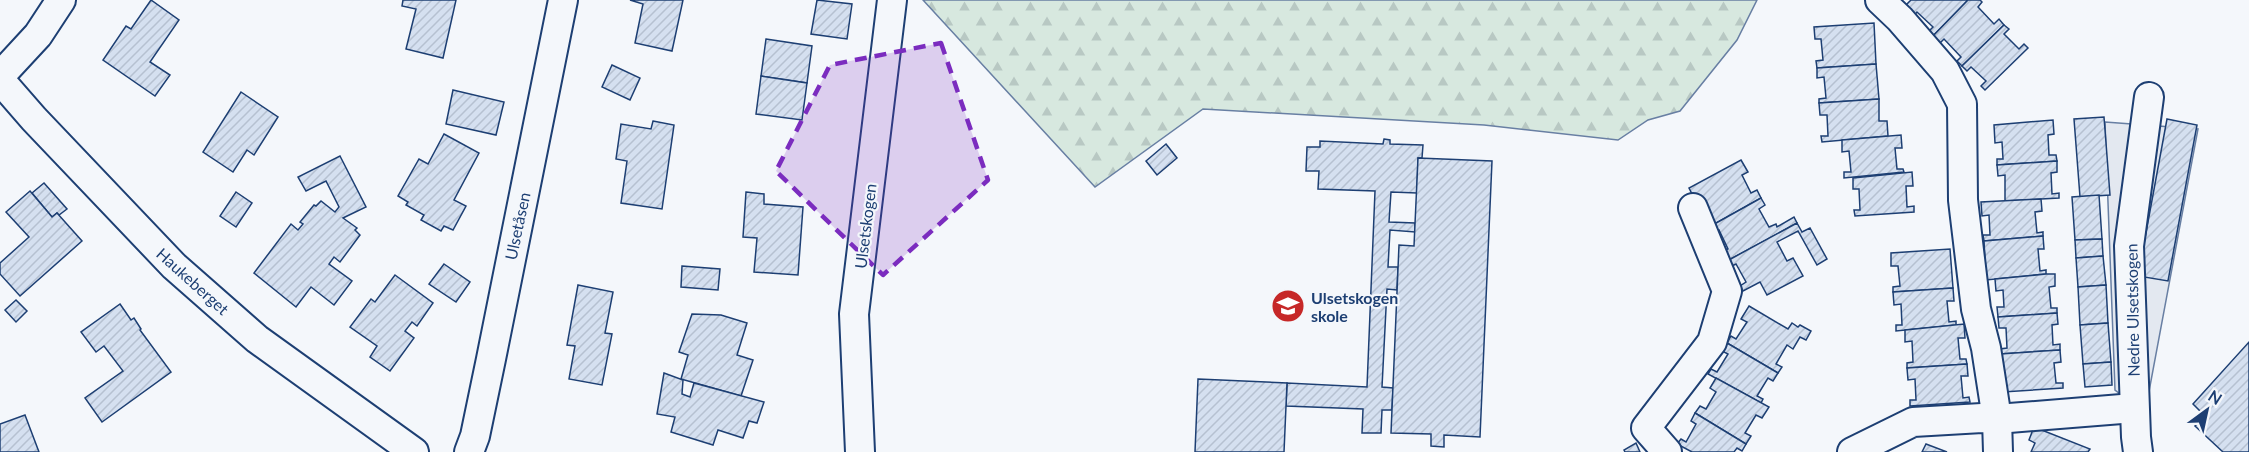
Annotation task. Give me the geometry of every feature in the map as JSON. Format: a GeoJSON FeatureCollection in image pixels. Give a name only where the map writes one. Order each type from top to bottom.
{"type":"FeatureCollection","features":[{"type":"Feature","properties":{"kind":"street"},"geometry":{"type":"LineString","coordinates":[[0,78],[38,35],[61,0]]}},
{"type":"Feature","properties":{"kind":"street","name":"Ulsetåsen"},"geometry":{"type":"LineString","coordinates":[[469,452],[475,436],[563,0]]}},
{"type":"Feature","properties":{"kind":"street","name":"Ulsetskogen"},"geometry":{"type":"LineString","coordinates":[[860,452],[854,314],[892,0]]}},
{"type":"Feature","properties":{"kind":"street"},"geometry":{"type":"LineString","coordinates":[[1880,0],[1900,19],[1945,71],[1962,104],[1963,200],[1976,309],[1986,348],[1997,419],[1998,452]]}},
{"type":"Feature","properties":{"kind":"street","name":"Haukeberget"},"geometry":{"type":"LineString","coordinates":[[0,78],[34,119],[134,226],[189,279],[277,354],[414,452]]}},
{"type":"Feature","properties":{"kind":"street","name":"Nedre Ulsetskogen"},"geometry":{"type":"LineString","coordinates":[[2138,452],[2134,408],[2129,246],[2149,97]]}},
{"type":"Feature","properties":{"kind":"street"},"geometry":{"type":"LineString","coordinates":[[1667,452],[1646,428],[1712,342],[1727,291],[1693,208]]}},
{"type":"Feature","properties":{"kind":"street"},"geometry":{"type":"LineString","coordinates":[[1851,452],[1913,422],[1997,419],[2134,408]]}},
{"type":"Feature","properties":{"kind":"highlighted area"},"geometry":{"type":"Polygon","coordinates":[[[941,43],[988,180],[883,275],[776,171],[830,65],[941,43]]]}},
{"type":"Feature","properties":{"kind":"green space"},"geometry":{"type":"Polygon","coordinates":[[[923,0],[1757,0],[1737,40],[1680,111],[1648,120],[1618,140],[1484,125],[1203,109],[1095,187],[923,0]]]}},
{"type":"Feature","properties":{"kind":"shaded area"},"geometry":{"type":"Polygon","coordinates":[[[2105,122],[2198,129],[2145,413],[2115,390],[2105,122]]]}},
{"type":"Feature","properties":{"kind":"building"},"geometry":{"type":"Polygon","coordinates":[[[151,0],[179,20],[150,62],[170,75],[155,96],[103,60],[126,26],[131,29],[151,0]]]}},
{"type":"Feature","properties":{"kind":"building"},"geometry":{"type":"Polygon","coordinates":[[[403,0],[456,0],[443,58],[406,49],[416,9],[402,6],[403,0]]]}},
{"type":"Feature","properties":{"kind":"building"},"geometry":{"type":"Polygon","coordinates":[[[630,0],[683,0],[672,51],[635,43],[643,4],[630,0]]]}},
{"type":"Feature","properties":{"kind":"building"},"geometry":{"type":"Polygon","coordinates":[[[817,0],[852,4],[847,39],[811,34],[817,0]]]}},
{"type":"Feature","properties":{"kind":"building"},"geometry":{"type":"Polygon","coordinates":[[[1911,0],[1968,0],[1932,37],[1928,32],[1933,27],[1917,12],[1913,17],[1903,8],[1911,0]]]}},
{"type":"Feature","properties":{"kind":"building"},"geometry":{"type":"Polygon","coordinates":[[[1968,0],[1980,0],[1982,2],[1978,7],[1994,24],[1999,19],[2004,25],[1962,66],[1957,61],[1961,57],[1944,39],[1939,44],[1932,37],[1968,0]]]}},
{"type":"Feature","properties":{"kind":"building"},"geometry":{"type":"Polygon","coordinates":[[[1874,23],[1876,64],[1817,68],[1816,61],[1823,60],[1821,39],[1815,39],[1814,27],[1874,23]]]}},
{"type":"Feature","properties":{"kind":"building"},"geometry":{"type":"Polygon","coordinates":[[[2004,25],[2009,29],[2004,34],[2019,49],[2024,44],[2028,48],[1985,90],[1981,86],[1986,81],[1971,67],[1967,71],[1962,66],[2004,25]]]}},
{"type":"Feature","properties":{"kind":"building"},"geometry":{"type":"Polygon","coordinates":[[[766,39],[812,46],[807,83],[761,76],[766,39]]]}},
{"type":"Feature","properties":{"kind":"building"},"geometry":{"type":"Polygon","coordinates":[[[1876,64],[1879,99],[1819,103],[1819,99],[1826,98],[1824,77],[1817,78],[1817,68],[1876,64]]]}},
{"type":"Feature","properties":{"kind":"building"},"geometry":{"type":"Polygon","coordinates":[[[612,65],[640,78],[630,100],[602,87],[612,65]]]}},
{"type":"Feature","properties":{"kind":"building"},"geometry":{"type":"Polygon","coordinates":[[[761,76],[807,83],[802,120],[756,114],[761,76]]]}},
{"type":"Feature","properties":{"kind":"building"},"geometry":{"type":"Polygon","coordinates":[[[453,90],[504,102],[496,135],[446,124],[453,90]]]}},
{"type":"Feature","properties":{"kind":"building"},"geometry":{"type":"Polygon","coordinates":[[[241,92],[278,117],[254,155],[247,150],[233,172],[203,152],[241,92]]]}},
{"type":"Feature","properties":{"kind":"building"},"geometry":{"type":"Polygon","coordinates":[[[1879,99],[1879,121],[1887,121],[1888,136],[1822,142],[1821,136],[1828,136],[1827,115],[1820,115],[1819,103],[1879,99]]]}},
{"type":"Feature","properties":{"kind":"building"},"geometry":{"type":"Polygon","coordinates":[[[2104,117],[2110,195],[2080,197],[2074,119],[2104,117]]]}},
{"type":"Feature","properties":{"kind":"building"},"geometry":{"type":"Polygon","coordinates":[[[2167,119],[2197,125],[2168,281],[2138,276],[2167,119]]]}},
{"type":"Feature","properties":{"kind":"building"},"geometry":{"type":"Polygon","coordinates":[[[2053,120],[2054,134],[2048,135],[2049,155],[2056,155],[2057,161],[1997,165],[1997,159],[2003,159],[2002,142],[1995,143],[1994,125],[2053,120]]]}},
{"type":"Feature","properties":{"kind":"building"},"geometry":{"type":"Polygon","coordinates":[[[653,121],[674,125],[662,209],[621,203],[627,161],[616,159],[621,124],[651,129],[653,121]]]}},
{"type":"Feature","properties":{"kind":"building"},"geometry":{"type":"Polygon","coordinates":[[[444,134],[479,153],[454,200],[466,206],[453,230],[444,226],[441,231],[421,220],[424,215],[406,205],[408,202],[398,196],[419,159],[428,164],[444,134]]]}},
{"type":"Feature","properties":{"kind":"building"},"geometry":{"type":"Polygon","coordinates":[[[1901,135],[1902,148],[1895,148],[1897,169],[1903,169],[1904,172],[1844,178],[1844,172],[1851,172],[1849,151],[1842,152],[1842,140],[1901,135]]]}},
{"type":"Feature","properties":{"kind":"building"},"geometry":{"type":"Polygon","coordinates":[[[1384,139],[1390,140],[1390,144],[1423,145],[1422,158],[1418,158],[1417,193],[1391,192],[1389,222],[1415,223],[1415,232],[1390,230],[1388,267],[1398,267],[1397,290],[1387,289],[1382,387],[1393,388],[1392,410],[1382,410],[1381,433],[1362,433],[1363,409],[1286,406],[1287,383],[1367,387],[1375,191],[1318,189],[1319,171],[1306,171],[1307,147],[1320,147],[1320,141],[1383,144],[1384,139]]]}},
{"type":"Feature","properties":{"kind":"building"},"geometry":{"type":"Polygon","coordinates":[[[1166,144],[1177,158],[1157,175],[1146,161],[1166,144]]]}},
{"type":"Feature","properties":{"kind":"building"},"geometry":{"type":"Polygon","coordinates":[[[340,156],[366,207],[343,218],[357,228],[355,230],[360,235],[340,262],[334,257],[329,264],[352,281],[334,305],[311,287],[296,307],[254,273],[291,224],[298,230],[303,224],[300,222],[314,205],[316,206],[321,201],[335,212],[339,207],[326,181],[306,191],[298,177],[340,156]]]}},
{"type":"Feature","properties":{"kind":"building","name":"Ulsetskogen skole"},"geometry":{"type":"Polygon","coordinates":[[[1418,158],[1492,161],[1480,437],[1444,435],[1444,447],[1431,446],[1431,434],[1391,433],[1399,245],[1414,246],[1418,158]]]}},
{"type":"Feature","properties":{"kind":"building"},"geometry":{"type":"Polygon","coordinates":[[[1741,160],[1748,172],[1742,175],[1751,193],[1757,190],[1761,198],[1709,227],[1689,188],[1741,160]]]}},
{"type":"Feature","properties":{"kind":"building"},"geometry":{"type":"Polygon","coordinates":[[[2057,161],[2057,172],[2051,173],[2052,194],[2059,193],[2059,198],[2005,201],[2005,175],[1998,176],[1997,165],[2057,161]]]}},
{"type":"Feature","properties":{"kind":"building"},"geometry":{"type":"Polygon","coordinates":[[[1912,172],[1913,186],[1906,186],[1907,207],[1914,206],[1914,212],[1855,216],[1854,210],[1860,210],[1859,189],[1853,189],[1853,178],[1912,172]]]}},
{"type":"Feature","properties":{"kind":"building"},"geometry":{"type":"Polygon","coordinates":[[[44,183],[67,209],[59,215],[57,213],[52,217],[32,193],[44,183]]]}},
{"type":"Feature","properties":{"kind":"building"},"geometry":{"type":"Polygon","coordinates":[[[30,191],[52,217],[57,213],[82,241],[20,296],[0,274],[0,263],[29,237],[6,212],[30,191]]]}},
{"type":"Feature","properties":{"kind":"building"},"geometry":{"type":"Polygon","coordinates":[[[236,192],[252,203],[236,227],[220,216],[236,192]]]}},
{"type":"Feature","properties":{"kind":"building"},"geometry":{"type":"Polygon","coordinates":[[[746,192],[764,194],[764,204],[803,207],[798,275],[754,272],[757,238],[743,237],[746,192]]]}},
{"type":"Feature","properties":{"kind":"building"},"geometry":{"type":"Polygon","coordinates":[[[2099,195],[2102,239],[2075,240],[2072,197],[2099,195]]]}},
{"type":"Feature","properties":{"kind":"building"},"geometry":{"type":"Polygon","coordinates":[[[1761,198],[1765,205],[1759,209],[1769,227],[1776,224],[1777,227],[1794,217],[1797,223],[1727,261],[1722,252],[1728,249],[1719,230],[1713,233],[1709,227],[1761,198]]]}},
{"type":"Feature","properties":{"kind":"building"},"geometry":{"type":"Polygon","coordinates":[[[2041,199],[2042,211],[2035,212],[2037,233],[2043,232],[2043,236],[1984,241],[1983,235],[1990,235],[1989,215],[1982,216],[1981,202],[2041,199]]]}},
{"type":"Feature","properties":{"kind":"building"},"geometry":{"type":"Polygon","coordinates":[[[1797,223],[1802,232],[1810,228],[1827,259],[1817,265],[1798,231],[1777,242],[1787,261],[1793,258],[1803,276],[1767,295],[1760,282],[1743,291],[1740,286],[1746,282],[1736,264],[1730,267],[1727,261],[1797,223]]]}},
{"type":"Feature","properties":{"kind":"building"},"geometry":{"type":"Polygon","coordinates":[[[2043,236],[2044,249],[2038,249],[2040,271],[2046,270],[2046,274],[1986,280],[1984,241],[2043,236]]]}},
{"type":"Feature","properties":{"kind":"building"},"geometry":{"type":"Polygon","coordinates":[[[2102,239],[2103,256],[2076,258],[2075,240],[2102,239]]]}},
{"type":"Feature","properties":{"kind":"building"},"geometry":{"type":"Polygon","coordinates":[[[1950,249],[1953,288],[1893,292],[1893,287],[1900,286],[1898,266],[1891,266],[1891,253],[1950,249]]]}},
{"type":"Feature","properties":{"kind":"building"},"geometry":{"type":"Polygon","coordinates":[[[2103,256],[2106,285],[2078,287],[2076,258],[2103,256]]]}},
{"type":"Feature","properties":{"kind":"building"},"geometry":{"type":"Polygon","coordinates":[[[444,264],[470,282],[456,302],[429,284],[444,264]]]}},
{"type":"Feature","properties":{"kind":"building"},"geometry":{"type":"Polygon","coordinates":[[[682,266],[720,269],[718,290],[681,287],[682,266]]]}},
{"type":"Feature","properties":{"kind":"building"},"geometry":{"type":"Polygon","coordinates":[[[2055,274],[2055,286],[2049,287],[2051,308],[2057,308],[2057,313],[1998,317],[1997,307],[2004,307],[2003,290],[1996,291],[1995,279],[2055,274]]]}},
{"type":"Feature","properties":{"kind":"building"},"geometry":{"type":"Polygon","coordinates":[[[395,275],[433,303],[417,326],[412,322],[405,331],[414,338],[390,371],[370,357],[377,346],[350,327],[371,299],[375,302],[395,275]]]}},
{"type":"Feature","properties":{"kind":"building"},"geometry":{"type":"Polygon","coordinates":[[[578,285],[613,292],[605,333],[612,334],[602,385],[569,379],[575,346],[567,345],[578,285]]]}},
{"type":"Feature","properties":{"kind":"building"},"geometry":{"type":"Polygon","coordinates":[[[2106,285],[2108,323],[2080,325],[2078,287],[2106,285]]]}},
{"type":"Feature","properties":{"kind":"building"},"geometry":{"type":"Polygon","coordinates":[[[1953,288],[1954,301],[1947,301],[1949,322],[1956,321],[1956,325],[1896,331],[1896,325],[1902,325],[1901,304],[1894,305],[1893,292],[1953,288]]]}},
{"type":"Feature","properties":{"kind":"building"},"geometry":{"type":"Polygon","coordinates":[[[16,300],[27,311],[16,322],[5,310],[16,300]]]}},
{"type":"Feature","properties":{"kind":"building"},"geometry":{"type":"Polygon","coordinates":[[[120,304],[131,320],[134,318],[140,330],[171,372],[102,422],[85,398],[123,371],[104,346],[96,352],[81,332],[120,304]]]}},
{"type":"Feature","properties":{"kind":"building"},"geometry":{"type":"Polygon","coordinates":[[[1749,306],[1788,329],[1792,323],[1811,331],[1806,340],[1800,337],[1793,349],[1787,345],[1776,364],[1782,367],[1778,373],[1727,343],[1731,336],[1736,339],[1747,322],[1741,319],[1749,306]]]}},
{"type":"Feature","properties":{"kind":"building"},"geometry":{"type":"Polygon","coordinates":[[[2057,313],[2058,324],[2052,325],[2053,345],[2060,344],[2060,350],[2000,354],[2000,349],[2007,348],[2006,328],[1999,328],[1998,317],[2057,313]]]}},
{"type":"Feature","properties":{"kind":"building"},"geometry":{"type":"Polygon","coordinates":[[[692,314],[721,315],[747,323],[737,355],[753,360],[741,396],[681,379],[688,355],[679,352],[692,314]]]}},
{"type":"Feature","properties":{"kind":"building"},"geometry":{"type":"Polygon","coordinates":[[[2108,323],[2111,362],[2083,364],[2080,325],[2108,323]]]}},
{"type":"Feature","properties":{"kind":"building"},"geometry":{"type":"Polygon","coordinates":[[[1964,324],[1965,338],[1958,338],[1960,359],[1966,359],[1967,364],[1907,368],[1907,363],[1913,362],[1912,341],[1905,342],[1905,330],[1964,324]]]}},
{"type":"Feature","properties":{"kind":"building"},"geometry":{"type":"Polygon","coordinates":[[[2249,342],[2249,452],[2223,452],[2195,426],[2205,416],[2193,404],[2249,342]]]}},
{"type":"Feature","properties":{"kind":"building"},"geometry":{"type":"Polygon","coordinates":[[[1727,343],[1778,373],[1773,381],[1768,378],[1757,396],[1763,399],[1761,403],[1708,374],[1711,369],[1717,372],[1728,354],[1722,351],[1727,343]]]}},
{"type":"Feature","properties":{"kind":"building"},"geometry":{"type":"Polygon","coordinates":[[[2060,350],[2061,362],[2054,363],[2056,383],[2063,383],[2063,388],[2003,392],[2000,354],[2060,350]]]}},
{"type":"Feature","properties":{"kind":"building"},"geometry":{"type":"Polygon","coordinates":[[[2111,362],[2112,385],[2085,387],[2083,364],[2111,362]]]}},
{"type":"Feature","properties":{"kind":"building"},"geometry":{"type":"Polygon","coordinates":[[[1967,364],[1968,376],[1961,376],[1963,398],[1969,397],[1970,402],[1910,406],[1910,400],[1916,400],[1915,379],[1908,380],[1907,368],[1967,364]]]}},
{"type":"Feature","properties":{"kind":"building"},"geometry":{"type":"Polygon","coordinates":[[[664,373],[683,380],[682,394],[690,397],[694,383],[764,402],[757,423],[749,421],[743,438],[718,430],[713,445],[671,432],[675,417],[657,414],[664,373]]]}},
{"type":"Feature","properties":{"kind":"building"},"geometry":{"type":"Polygon","coordinates":[[[1716,378],[1769,407],[1762,418],[1756,415],[1745,433],[1751,436],[1746,444],[1695,413],[1700,406],[1706,409],[1716,392],[1710,388],[1716,378]]]}},
{"type":"Feature","properties":{"kind":"building"},"geometry":{"type":"Polygon","coordinates":[[[1198,379],[1287,383],[1284,452],[1195,452],[1198,379]]]}},
{"type":"Feature","properties":{"kind":"building"},"geometry":{"type":"Polygon","coordinates":[[[1695,413],[1746,444],[1742,451],[1737,448],[1734,452],[1692,452],[1677,444],[1681,439],[1686,442],[1696,424],[1691,421],[1695,413]]]}},
{"type":"Feature","properties":{"kind":"building"},"geometry":{"type":"Polygon","coordinates":[[[25,415],[39,452],[0,452],[0,424],[25,415]]]}},
{"type":"Feature","properties":{"kind":"building"},"geometry":{"type":"Polygon","coordinates":[[[2034,427],[2090,449],[2088,452],[2031,452],[2035,443],[2029,440],[2034,427]]]}},
{"type":"Feature","properties":{"kind":"building"},"geometry":{"type":"Polygon","coordinates":[[[1636,443],[1640,452],[1625,452],[1624,450],[1636,443]]]}},
{"type":"Feature","properties":{"kind":"building"},"geometry":{"type":"Polygon","coordinates":[[[1926,444],[1947,452],[1922,452],[1926,444]]]}},
{"type":"Feature","properties":{"kind":"place","name":"Ulsetskogen skole"},"geometry":{"type":"Point","coordinates":[1288,306]}}]}
